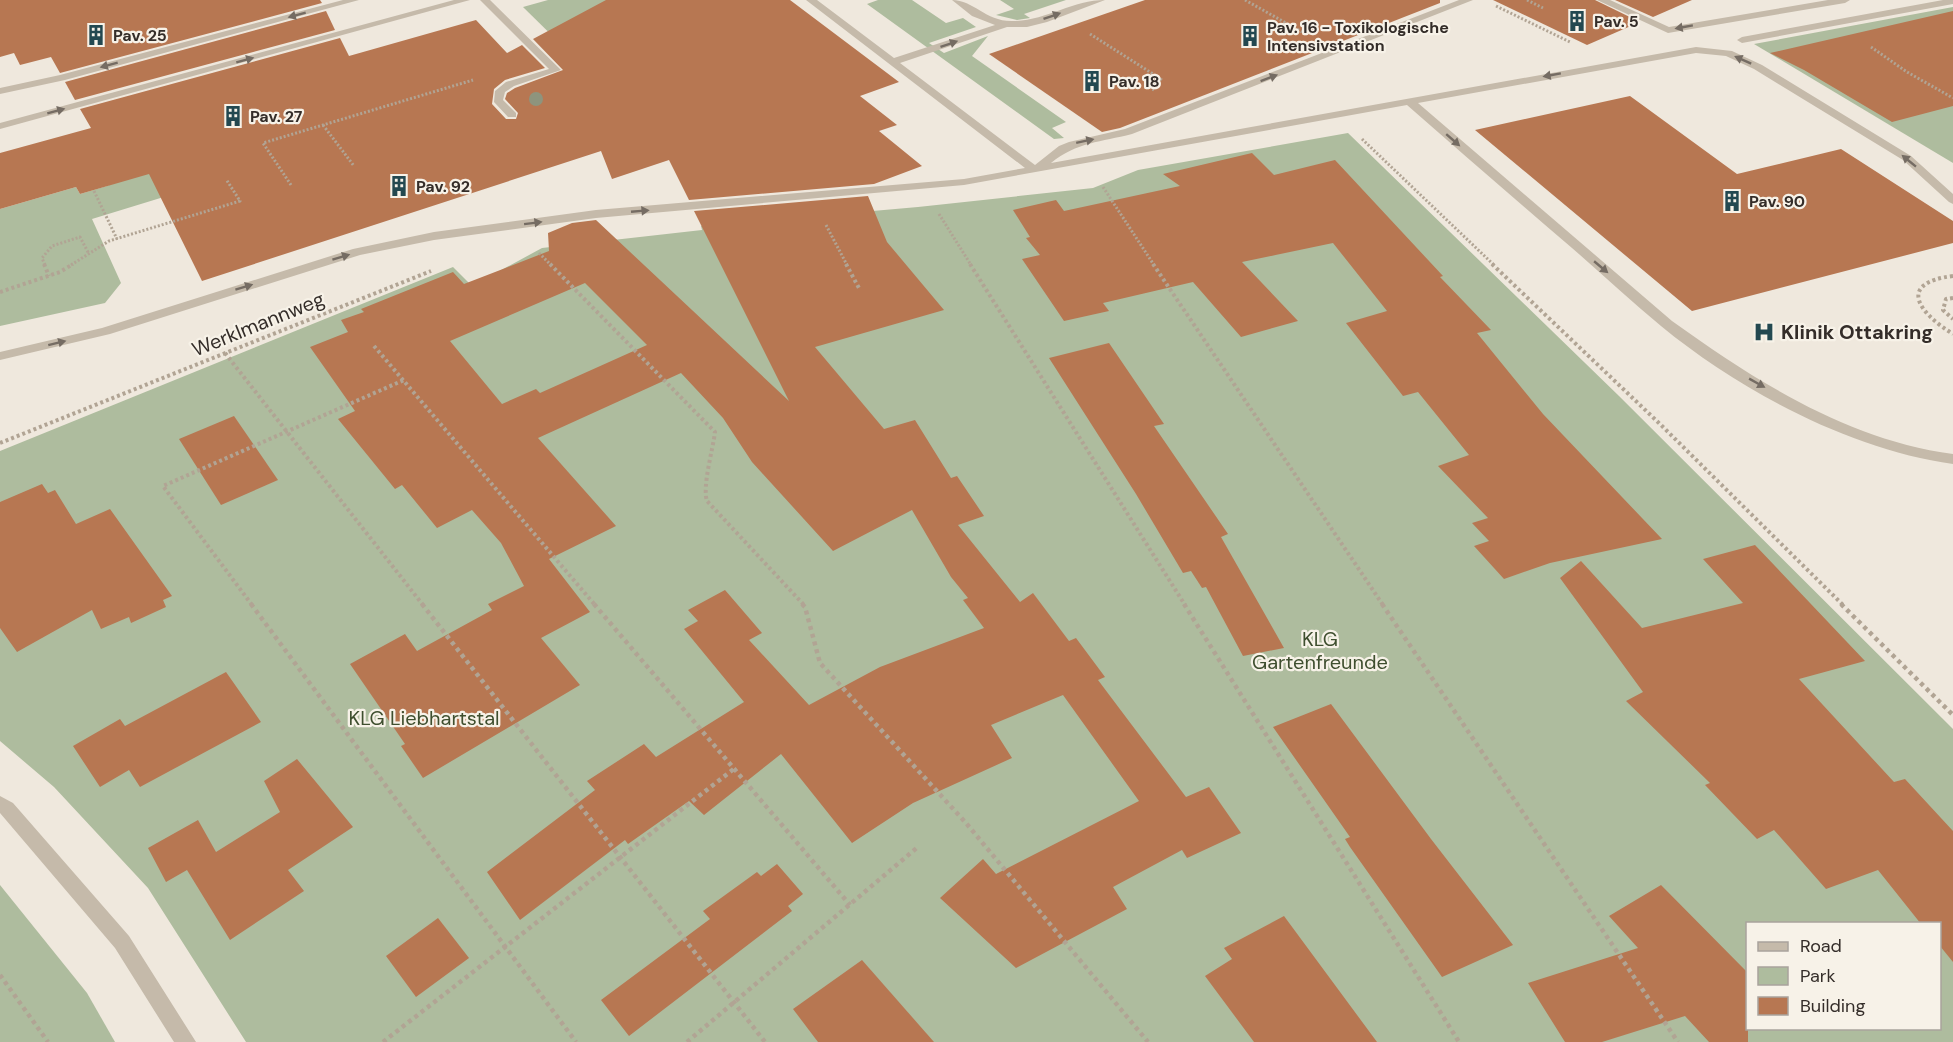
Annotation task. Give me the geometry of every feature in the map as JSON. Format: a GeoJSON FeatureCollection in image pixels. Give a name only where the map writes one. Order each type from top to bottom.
{"type":"FeatureCollection","features":[{"type":"Feature","properties":{"kind":"street"},"geometry":{"type":"LineString","coordinates":[[3,90],[62,78],[354,0]]}},
{"type":"Feature","properties":{"kind":"street"},"geometry":{"type":"LineString","coordinates":[[0,126],[465,0]]}},
{"type":"Feature","properties":{"kind":"street"},"geometry":{"type":"LineString","coordinates":[[485,0],[556,70],[510,84],[500,91],[498,100],[512,115]]}},
{"type":"Feature","properties":{"kind":"street"},"geometry":{"type":"LineString","coordinates":[[811,0],[1035,170]]}},
{"type":"Feature","properties":{"kind":"street"},"geometry":{"type":"LineString","coordinates":[[957,0],[969,11],[986,20],[1004,25],[1024,26],[1100,0]]}},
{"type":"Feature","properties":{"kind":"street"},"geometry":{"type":"LineString","coordinates":[[1035,170],[1063,148],[1073,144],[1128,132],[1468,0]]}},
{"type":"Feature","properties":{"kind":"street"},"geometry":{"type":"LineString","coordinates":[[1602,0],[1668,30],[1845,0]]}},
{"type":"Feature","properties":{"kind":"street"},"geometry":{"type":"LineString","coordinates":[[1742,40],[1953,1]]}},
{"type":"Feature","properties":{"kind":"street"},"geometry":{"type":"LineString","coordinates":[[893,62],[1004,25]]}},
{"type":"Feature","properties":{"kind":"street"},"geometry":{"type":"LineString","coordinates":[[0,356],[105,331],[357,252],[423,238],[596,214],[964,182],[1696,50],[1711,50],[1744,59],[1758,67],[1907,158],[1953,200]]}},
{"type":"Feature","properties":{"kind":"street"},"geometry":{"type":"LineString","coordinates":[[1409,101],[1667,324],[1701,349],[1804,410],[1864,438],[1905,453],[1952,460]]}},
{"type":"Feature","properties":{"kind":"street"},"geometry":{"type":"LineString","coordinates":[[0,804],[7,808],[122,942],[186,1042]]}},
{"type":"Feature","properties":{"kind":"path"},"geometry":{"type":"LineString","coordinates":[[1245,0],[1337,51]]}},
{"type":"Feature","properties":{"kind":"path"},"geometry":{"type":"LineString","coordinates":[[1527,0],[1543,8]]}},
{"type":"Feature","properties":{"kind":"path"},"geometry":{"type":"LineString","coordinates":[[1493,5],[1572,42]]}},
{"type":"Feature","properties":{"kind":"path"},"geometry":{"type":"LineString","coordinates":[[1058,14],[1161,79],[1146,85],[1184,110]]}},
{"type":"Feature","properties":{"kind":"path"},"geometry":{"type":"LineString","coordinates":[[1836,22],[1907,72],[1953,98]]}},
{"type":"Feature","properties":{"kind":"path"},"geometry":{"type":"LineString","coordinates":[[291,185],[263,143],[477,79]]}},
{"type":"Feature","properties":{"kind":"path"},"geometry":{"type":"LineString","coordinates":[[323,125],[354,166]]}},
{"type":"Feature","properties":{"kind":"path"},"geometry":{"type":"LineString","coordinates":[[1359,136],[1661,425],[1953,715]]}},
{"type":"Feature","properties":{"kind":"path"},"geometry":{"type":"LineString","coordinates":[[1097,178],[1678,1042]]}},
{"type":"Feature","properties":{"kind":"path"},"geometry":{"type":"LineString","coordinates":[[0,292],[49,276],[117,239],[240,201],[226,179]]}},
{"type":"Feature","properties":{"kind":"path"},"geometry":{"type":"LineString","coordinates":[[94,191],[117,239]]}},
{"type":"Feature","properties":{"kind":"path"},"geometry":{"type":"LineString","coordinates":[[936,210],[1459,1042]]}},
{"type":"Feature","properties":{"kind":"path"},"geometry":{"type":"LineString","coordinates":[[824,221],[860,290]]}},
{"type":"Feature","properties":{"kind":"path"},"geometry":{"type":"LineString","coordinates":[[49,276],[42,258],[52,246],[80,237],[89,254]]}},
{"type":"Feature","properties":{"kind":"path"},"geometry":{"type":"LineString","coordinates":[[539,253],[715,432],[711,464],[704,492],[707,501],[805,607],[820,663],[966,823],[1148,1042]]}},
{"type":"Feature","properties":{"kind":"path","name":"Werklmannweg"},"geometry":{"type":"LineString","coordinates":[[0,443],[436,268]]}},
{"type":"Feature","properties":{"kind":"path"},"geometry":{"type":"LineString","coordinates":[[1952,333],[1934,322],[1922,310],[1917,298],[1919,288],[1927,280],[1953,276]]}},
{"type":"Feature","properties":{"kind":"path"},"geometry":{"type":"LineString","coordinates":[[1953,298],[1946,299],[1942,310],[1953,319]]}},
{"type":"Feature","properties":{"kind":"path"},"geometry":{"type":"LineString","coordinates":[[374,346],[850,905]]}},
{"type":"Feature","properties":{"kind":"path"},"geometry":{"type":"LineString","coordinates":[[225,353],[765,1042]]}},
{"type":"Feature","properties":{"kind":"path"},"geometry":{"type":"LineString","coordinates":[[404,380],[163,486],[576,1042]]}},
{"type":"Feature","properties":{"kind":"path"},"geometry":{"type":"LineString","coordinates":[[383,1042],[735,768]]}},
{"type":"Feature","properties":{"kind":"path"},"geometry":{"type":"LineString","coordinates":[[687,1042],[919,846]]}},
{"type":"Feature","properties":{"kind":"path"},"geometry":{"type":"LineString","coordinates":[[0,975],[48,1042]]}},
{"type":"Feature","properties":{"kind":"green space"},"geometry":{"type":"Polygon","coordinates":[[[548,0],[714,0],[578,61],[523,7],[548,0]]]}},
{"type":"Feature","properties":{"kind":"green space"},"geometry":{"type":"Polygon","coordinates":[[[878,0],[912,0],[946,23],[963,18],[976,27],[929,43],[944,53],[988,36],[972,56],[1066,122],[1052,128],[1064,138],[1054,139],[867,4],[878,0]]]}},
{"type":"Feature","properties":{"kind":"green space"},"geometry":{"type":"Polygon","coordinates":[[[1000,0],[1066,0],[1024,14],[1030,18],[1017,20],[996,15],[1014,9],[1000,0]]]}},
{"type":"Feature","properties":{"kind":"green space"},"geometry":{"type":"Polygon","coordinates":[[[1953,7],[1953,163],[1754,44],[1953,7]]]}},
{"type":"Feature","properties":{"kind":"green space","name":"KLG Gartenfreunde"},"geometry":{"type":"Polygon","coordinates":[[[1348,133],[1619,396],[1953,729],[1953,1042],[246,1042],[148,888],[54,787],[0,741],[0,451],[453,267],[472,286],[542,248],[702,230],[701,226],[918,207],[1093,188],[1138,170],[1348,133]]]}},
{"type":"Feature","properties":{"kind":"green space"},"geometry":{"type":"Polygon","coordinates":[[[157,163],[180,192],[92,219],[121,283],[105,303],[0,326],[0,209],[76,187],[80,194],[107,186],[157,163]]]}},
{"type":"Feature","properties":{"kind":"green space"},"geometry":{"type":"Polygon","coordinates":[[[0,885],[87,993],[115,1042],[0,1042],[0,885]]]}},
{"type":"Feature","properties":{"kind":"building","name":"Pav. 25"},"geometry":{"type":"Polygon","coordinates":[[[0,0],[320,0],[322,3],[60,73],[51,57],[20,65],[14,53],[0,57],[0,0]]]}},
{"type":"Feature","properties":{"kind":"building"},"geometry":{"type":"Polygon","coordinates":[[[606,0],[790,0],[899,82],[860,96],[897,125],[879,131],[922,166],[874,184],[689,200],[669,160],[612,179],[601,151],[202,281],[149,174],[80,194],[76,187],[0,209],[0,153],[91,128],[80,109],[340,38],[349,56],[476,20],[507,53],[522,45],[545,68],[505,80],[494,89],[492,104],[506,119],[516,119],[518,113],[505,99],[507,93],[563,70],[533,39],[606,0]]]}},
{"type":"Feature","properties":{"kind":"building"},"geometry":{"type":"Polygon","coordinates":[[[1145,0],[1440,0],[1440,3],[1120,128],[1102,132],[989,54],[1145,0]]]}},
{"type":"Feature","properties":{"kind":"building","name":"Pav. 5"},"geometry":{"type":"Polygon","coordinates":[[[1493,0],[1595,0],[1640,22],[1587,45],[1493,0]]]}},
{"type":"Feature","properties":{"kind":"building"},"geometry":{"type":"Polygon","coordinates":[[[1615,0],[1692,0],[1653,17],[1615,0]]]}},
{"type":"Feature","properties":{"kind":"building"},"geometry":{"type":"Polygon","coordinates":[[[326,11],[335,30],[75,100],[65,82],[326,11]]]}},
{"type":"Feature","properties":{"kind":"building"},"geometry":{"type":"Polygon","coordinates":[[[1953,11],[1953,106],[1892,122],[1804,70],[1770,53],[1953,11]]]}},
{"type":"Feature","properties":{"kind":"building","name":"Pav. 90"},"geometry":{"type":"Polygon","coordinates":[[[1630,96],[1737,174],[1841,149],[1953,221],[1953,243],[1692,311],[1475,130],[1630,96]]]}},
{"type":"Feature","properties":{"kind":"building"},"geometry":{"type":"Polygon","coordinates":[[[1252,153],[1274,175],[1335,160],[1491,330],[1477,333],[1543,414],[1662,539],[1550,563],[1504,579],[1474,546],[1489,541],[1472,523],[1488,518],[1438,466],[1469,455],[1418,392],[1403,396],[1346,323],[1387,311],[1333,243],[1242,262],[1298,321],[1241,337],[1193,282],[1103,303],[1109,311],[1064,321],[1022,259],[1040,255],[1026,238],[1030,237],[1013,210],[1056,200],[1064,211],[1180,186],[1163,174],[1252,153]]]}},
{"type":"Feature","properties":{"kind":"building"},"geometry":{"type":"Polygon","coordinates":[[[868,196],[887,242],[944,310],[815,347],[884,429],[915,420],[951,478],[957,476],[984,516],[958,525],[1020,602],[1033,593],[1069,641],[1076,638],[1105,677],[1098,680],[1186,797],[1209,787],[1241,833],[1187,858],[1182,850],[1113,887],[1127,909],[1016,968],[940,898],[983,859],[996,874],[1139,801],[1063,695],[991,725],[1012,758],[913,803],[852,843],[781,754],[704,815],[689,801],[628,844],[625,840],[520,920],[487,872],[595,790],[587,781],[644,744],[656,757],[744,702],[684,629],[698,621],[688,610],[725,590],[762,633],[749,640],[809,705],[880,667],[984,628],[963,600],[968,598],[951,577],[912,510],[833,551],[752,462],[723,418],[681,373],[538,438],[616,526],[549,559],[590,612],[541,638],[580,685],[423,778],[401,746],[405,744],[350,664],[405,634],[417,651],[492,610],[488,604],[524,586],[501,543],[472,510],[437,528],[402,485],[395,489],[338,419],[355,411],[310,347],[348,332],[341,320],[364,312],[361,309],[453,272],[464,284],[549,251],[548,233],[572,223],[596,220],[789,401],[694,211],[868,196]],[[585,283],[450,341],[502,404],[536,389],[540,393],[647,345],[585,283]]]}},
{"type":"Feature","properties":{"kind":"building"},"geometry":{"type":"Polygon","coordinates":[[[1109,343],[1164,424],[1154,426],[1228,534],[1221,537],[1284,648],[1243,656],[1206,587],[1202,588],[1191,571],[1183,573],[1136,494],[1049,358],[1109,343]]]}},
{"type":"Feature","properties":{"kind":"building"},"geometry":{"type":"Polygon","coordinates":[[[234,416],[278,480],[221,505],[179,439],[234,416]]]}},
{"type":"Feature","properties":{"kind":"building"},"geometry":{"type":"Polygon","coordinates":[[[42,484],[48,493],[55,490],[76,524],[110,509],[172,596],[163,600],[166,607],[131,623],[129,617],[101,629],[92,610],[17,652],[0,628],[0,502],[42,484]]]}},
{"type":"Feature","properties":{"kind":"building"},"geometry":{"type":"Polygon","coordinates":[[[1755,545],[1865,661],[1799,679],[1894,782],[1905,779],[1953,831],[1953,962],[1941,947],[1941,922],[1919,922],[1878,870],[1826,889],[1774,830],[1757,839],[1705,785],[1710,783],[1626,701],[1643,692],[1560,578],[1581,561],[1642,628],[1743,603],[1703,559],[1755,545]]]}},
{"type":"Feature","properties":{"kind":"building"},"geometry":{"type":"Polygon","coordinates":[[[226,672],[261,722],[140,787],[129,770],[100,787],[73,746],[120,719],[125,726],[226,672]]]}},
{"type":"Feature","properties":{"kind":"building"},"geometry":{"type":"Polygon","coordinates":[[[1331,704],[1513,945],[1442,977],[1350,847],[1345,839],[1350,837],[1273,727],[1331,704]]]}},
{"type":"Feature","properties":{"kind":"building"},"geometry":{"type":"Polygon","coordinates":[[[297,759],[353,827],[288,870],[304,891],[230,940],[187,870],[166,882],[148,848],[198,820],[216,852],[280,812],[264,781],[297,759]]]}},
{"type":"Feature","properties":{"kind":"building"},"geometry":{"type":"Polygon","coordinates":[[[777,864],[803,894],[788,906],[792,911],[629,1036],[601,1000],[710,919],[703,911],[757,872],[761,876],[777,864]]]}},
{"type":"Feature","properties":{"kind":"building"},"geometry":{"type":"Polygon","coordinates":[[[1661,885],[1746,971],[1748,1042],[1709,1042],[1685,1016],[1602,1042],[1565,1042],[1528,983],[1638,948],[1609,916],[1661,885]]]}},
{"type":"Feature","properties":{"kind":"building"},"geometry":{"type":"Polygon","coordinates":[[[1284,916],[1377,1042],[1254,1042],[1205,976],[1232,959],[1224,948],[1284,916]]]}},
{"type":"Feature","properties":{"kind":"building"},"geometry":{"type":"Polygon","coordinates":[[[438,918],[469,958],[416,997],[386,956],[438,918]]]}},
{"type":"Feature","properties":{"kind":"building"},"geometry":{"type":"Polygon","coordinates":[[[862,960],[934,1042],[818,1042],[793,1009],[862,960]]]}},
{"type":"Feature","properties":{"kind":"place","name":"Pav. 5"},"geometry":{"type":"Point","coordinates":[1577,21]}},
{"type":"Feature","properties":{"kind":"place","name":"Pav. 25"},"geometry":{"type":"Point","coordinates":[96,35]}},
{"type":"Feature","properties":{"kind":"place","name":"Pav. 16 - Toxikologische Intensivstation"},"geometry":{"type":"Point","coordinates":[1250,36]}},
{"type":"Feature","properties":{"kind":"place","name":"Pav. 18"},"geometry":{"type":"Point","coordinates":[1092,81]}},
{"type":"Feature","properties":{"kind":"place","name":"Pav. 27"},"geometry":{"type":"Point","coordinates":[233,116]}},
{"type":"Feature","properties":{"kind":"place","name":"Pav. 92"},"geometry":{"type":"Point","coordinates":[399,186]}},
{"type":"Feature","properties":{"kind":"place","name":"Pav. 90"},"geometry":{"type":"Point","coordinates":[1732,201]}},
{"type":"Feature","properties":{"kind":"place","name":"Klinik Ottakring"},"geometry":{"type":"Point","coordinates":[1764,332]}},
{"type":"Feature","properties":{"kind":"park label","name":"KLG Liebhartstal"},"geometry":{"type":"Point","coordinates":[424,718]}}]}
